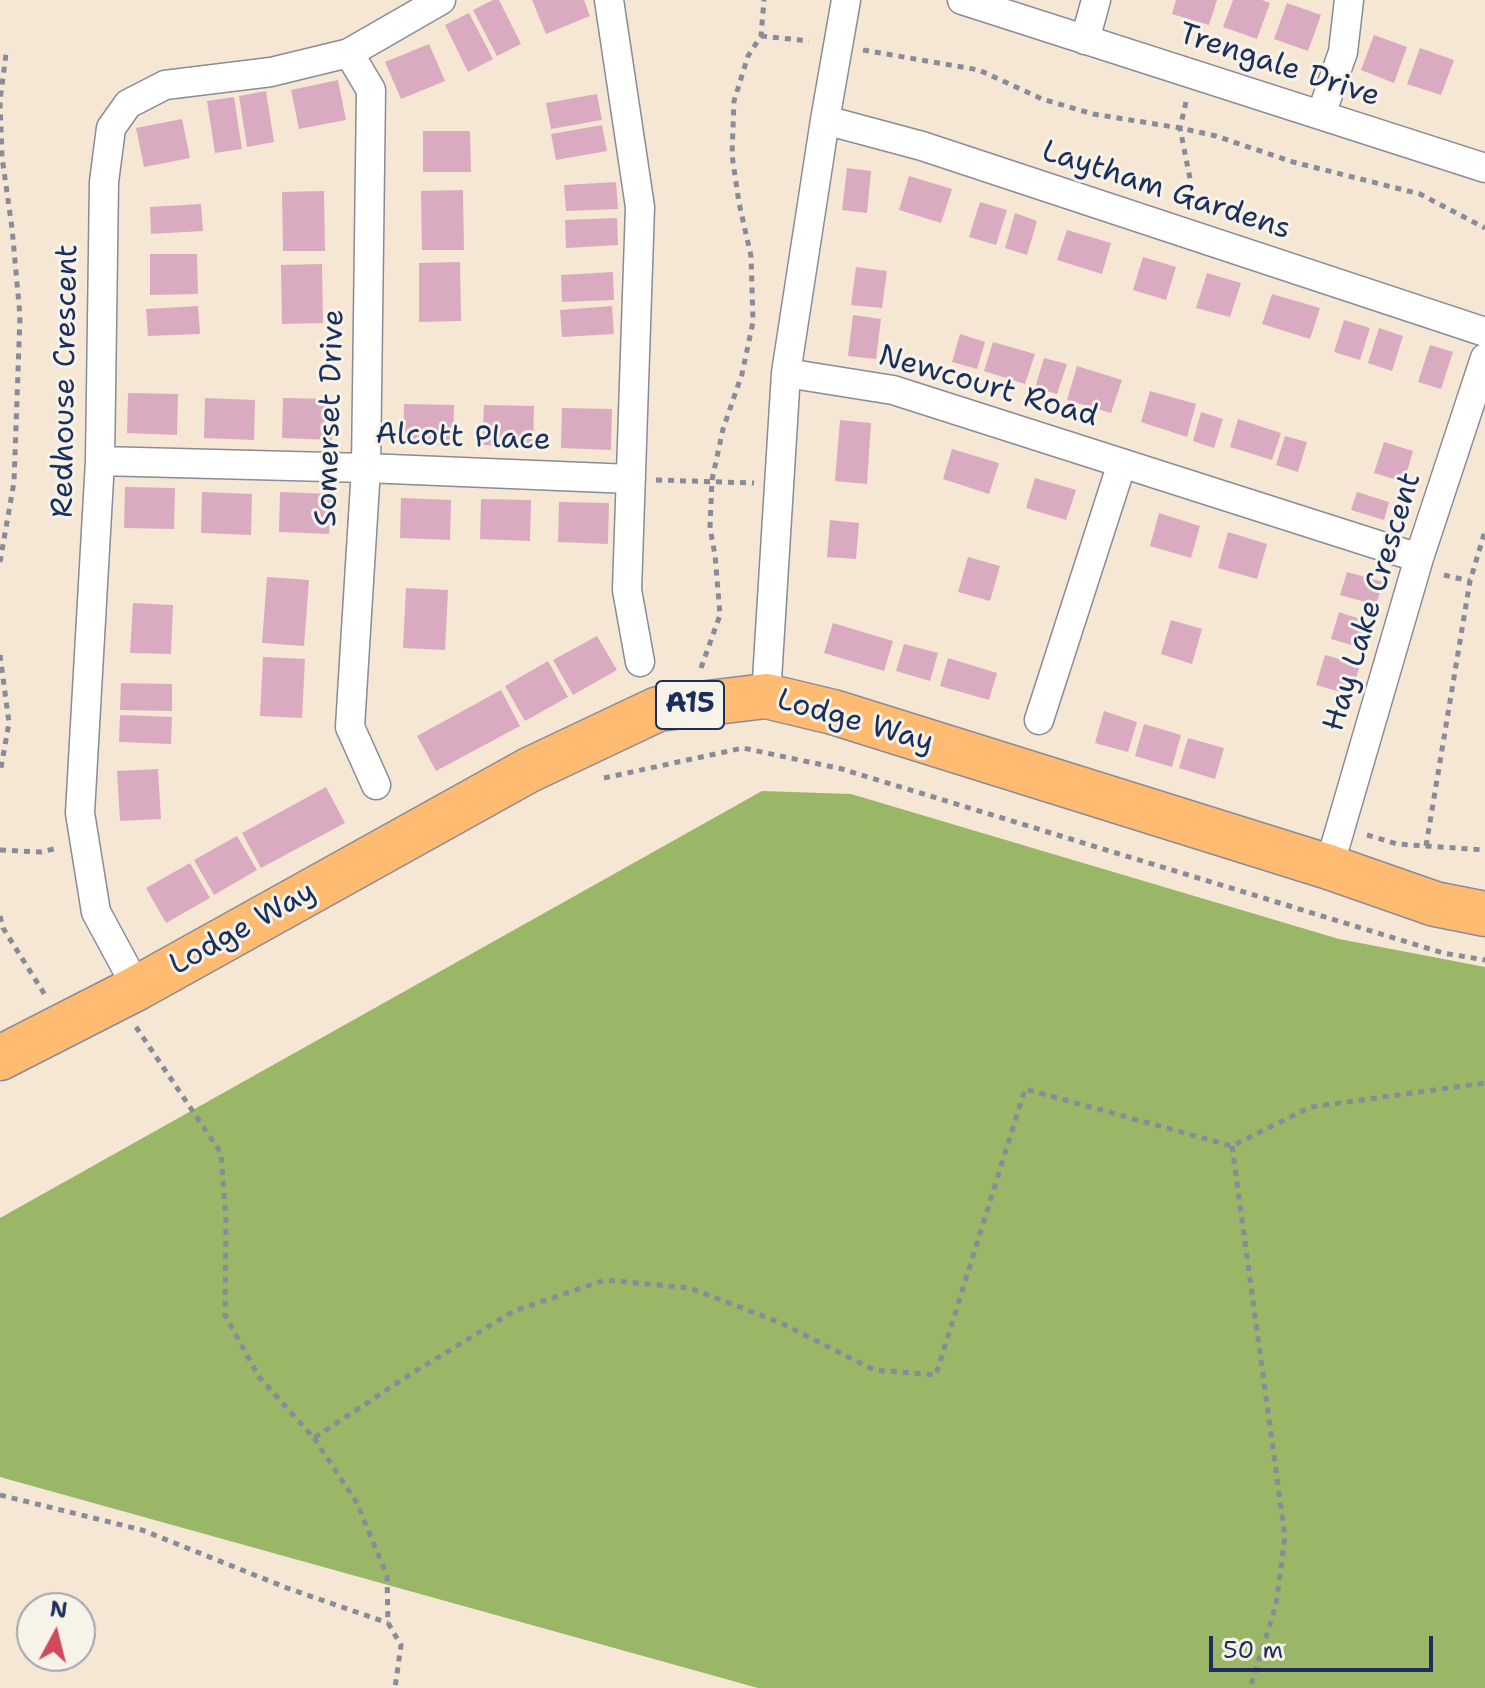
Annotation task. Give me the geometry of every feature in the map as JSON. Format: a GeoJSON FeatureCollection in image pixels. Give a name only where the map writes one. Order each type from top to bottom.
{"type":"FeatureCollection","features":[{"type":"Feature","properties":{"kind":"main road","name":"Lodge Way"},"geometry":{"type":"LineString","coordinates":[[0,1058],[136,1007],[529,770],[658,709],[766,696],[1335,848],[1435,904],[1485,914]]}},
{"type":"Feature","properties":{"kind":"street","name":"Redhouse Crescent"},"geometry":{"type":"LineString","coordinates":[[136,1007],[96,912],[80,813],[100,461],[104,182],[111,128],[128,104],[165,85],[271,72],[349,53],[441,0]]}},
{"type":"Feature","properties":{"kind":"street"},"geometry":{"type":"LineString","coordinates":[[609,0],[640,207],[627,590],[640,662]]}},
{"type":"Feature","properties":{"kind":"street"},"geometry":{"type":"LineString","coordinates":[[766,696],[786,373],[846,0]]}},
{"type":"Feature","properties":{"kind":"street","name":"Trengale Drive"},"geometry":{"type":"LineString","coordinates":[[962,0],[1485,168]]}},
{"type":"Feature","properties":{"kind":"street"},"geometry":{"type":"LineString","coordinates":[[1085,40],[1096,0]]}},
{"type":"Feature","properties":{"kind":"street"},"geometry":{"type":"LineString","coordinates":[[1321,115],[1343,52],[1349,0]]}},
{"type":"Feature","properties":{"kind":"street","name":"Somerset Drive"},"geometry":{"type":"LineString","coordinates":[[349,53],[371,90],[366,468],[350,727],[376,785]]}},
{"type":"Feature","properties":{"kind":"street","name":"Laytham Gardens"},"geometry":{"type":"LineString","coordinates":[[825,120],[922,146],[1485,332]]}},
{"type":"Feature","properties":{"kind":"street","name":"Hay Lake Crescent"},"geometry":{"type":"LineString","coordinates":[[1335,848],[1419,558],[1485,358]]}},
{"type":"Feature","properties":{"kind":"street","name":"Newcourt Road"},"geometry":{"type":"LineString","coordinates":[[786,373],[893,390],[1419,558]]}},
{"type":"Feature","properties":{"kind":"street","name":"Alcott Place"},"geometry":{"type":"LineString","coordinates":[[100,461],[631,479]]}},
{"type":"Feature","properties":{"kind":"street","name":"Newcourt Road"},"geometry":{"type":"LineString","coordinates":[[1039,720],[1122,463]]}},
{"type":"Feature","properties":{"kind":"path"},"geometry":{"type":"LineString","coordinates":[[698,676],[720,615],[710,528],[712,480],[723,429],[742,374],[753,322],[751,256],[732,155],[734,101],[748,56],[761,36],[764,0]]}},
{"type":"Feature","properties":{"kind":"path"},"geometry":{"type":"LineString","coordinates":[[761,36],[838,45],[979,70],[1042,99],[1093,114],[1216,136],[1293,162],[1420,194],[1485,228]]}},
{"type":"Feature","properties":{"kind":"path"},"geometry":{"type":"LineString","coordinates":[[0,562],[14,482],[20,316],[2,157],[0,101],[6,54]]}},
{"type":"Feature","properties":{"kind":"path"},"geometry":{"type":"LineString","coordinates":[[1180,231],[1193,194],[1180,128],[1192,74]]}},
{"type":"Feature","properties":{"kind":"path"},"geometry":{"type":"LineString","coordinates":[[631,479],[779,484]]}},
{"type":"Feature","properties":{"kind":"path"},"geometry":{"type":"LineString","coordinates":[[1426,846],[1470,581],[1485,531]]}},
{"type":"Feature","properties":{"kind":"path"},"geometry":{"type":"LineString","coordinates":[[0,655],[9,723],[0,773]]}},
{"type":"Feature","properties":{"kind":"path"},"geometry":{"type":"LineString","coordinates":[[599,779],[743,748],[842,769],[1443,953],[1485,960]]}},
{"type":"Feature","properties":{"kind":"path"},"geometry":{"type":"LineString","coordinates":[[0,850],[41,852],[84,841]]}},
{"type":"Feature","properties":{"kind":"path"},"geometry":{"type":"LineString","coordinates":[[1335,848],[1397,844],[1485,850]]}},
{"type":"Feature","properties":{"kind":"path"},"geometry":{"type":"LineString","coordinates":[[0,916],[3,928],[46,996]]}},
{"type":"Feature","properties":{"kind":"path"},"geometry":{"type":"LineString","coordinates":[[34,1002],[57,989]]}},
{"type":"Feature","properties":{"kind":"path"},"geometry":{"type":"LineString","coordinates":[[136,1007],[221,1153],[226,1221],[225,1315],[259,1377],[314,1438],[357,1503],[387,1576],[388,1623],[401,1645],[395,1688]]}},
{"type":"Feature","properties":{"kind":"path"},"geometry":{"type":"LineString","coordinates":[[314,1438],[514,1311],[605,1280],[690,1288],[781,1323],[874,1370],[936,1375],[1025,1089],[1232,1146],[1311,1107],[1485,1083]]}},
{"type":"Feature","properties":{"kind":"path"},"geometry":{"type":"LineString","coordinates":[[1232,1146],[1285,1537],[1276,1605],[1250,1688]]}},
{"type":"Feature","properties":{"kind":"path"},"geometry":{"type":"LineString","coordinates":[[0,1495],[142,1530],[287,1588],[388,1623]]}},
{"type":"Feature","properties":{"kind":"green space"},"geometry":{"type":"Polygon","coordinates":[[[762,791],[851,794],[1339,939],[1485,967],[1485,1688],[758,1688],[0,1477],[0,1218],[762,791]]]}},
{"type":"Feature","properties":{"kind":"building"},"geometry":{"type":"Polygon","coordinates":[[[499,0],[521,44],[497,56],[473,10],[499,0]]]}},
{"type":"Feature","properties":{"kind":"building"},"geometry":{"type":"Polygon","coordinates":[[[532,0],[584,0],[590,16],[546,34],[532,0]]]}},
{"type":"Feature","properties":{"kind":"building"},"geometry":{"type":"Polygon","coordinates":[[[1176,0],[1217,0],[1209,25],[1172,14],[1176,0]]]}},
{"type":"Feature","properties":{"kind":"building"},"geometry":{"type":"Polygon","coordinates":[[[1233,0],[1270,3],[1257,39],[1223,27],[1233,0]]]}},
{"type":"Feature","properties":{"kind":"building"},"geometry":{"type":"Polygon","coordinates":[[[1287,3],[1321,15],[1308,51],[1274,39],[1287,3]]]}},
{"type":"Feature","properties":{"kind":"building"},"geometry":{"type":"Polygon","coordinates":[[[469,13],[493,59],[468,72],[445,25],[469,13]]]}},
{"type":"Feature","properties":{"kind":"building"},"geometry":{"type":"Polygon","coordinates":[[[1374,35],[1407,47],[1394,83],[1361,70],[1374,35]]]}},
{"type":"Feature","properties":{"kind":"building"},"geometry":{"type":"Polygon","coordinates":[[[429,44],[445,81],[401,99],[385,62],[429,44]]]}},
{"type":"Feature","properties":{"kind":"building"},"geometry":{"type":"Polygon","coordinates":[[[1420,48],[1454,60],[1441,95],[1407,84],[1420,48]]]}},
{"type":"Feature","properties":{"kind":"building"},"geometry":{"type":"Polygon","coordinates":[[[338,80],[346,120],[299,129],[291,90],[338,80]]]}},
{"type":"Feature","properties":{"kind":"building"},"geometry":{"type":"Polygon","coordinates":[[[266,91],[274,142],[247,147],[239,96],[266,91]]]}},
{"type":"Feature","properties":{"kind":"building"},"geometry":{"type":"Polygon","coordinates":[[[597,94],[602,120],[551,129],[546,103],[597,94]]]}},
{"type":"Feature","properties":{"kind":"building"},"geometry":{"type":"Polygon","coordinates":[[[234,97],[242,149],[215,153],[207,101],[234,97]]]}},
{"type":"Feature","properties":{"kind":"building"},"geometry":{"type":"Polygon","coordinates":[[[182,119],[190,158],[144,167],[136,128],[182,119]]]}},
{"type":"Feature","properties":{"kind":"building"},"geometry":{"type":"Polygon","coordinates":[[[602,125],[607,151],[556,160],[551,134],[602,125]]]}},
{"type":"Feature","properties":{"kind":"building"},"geometry":{"type":"Polygon","coordinates":[[[423,131],[470,131],[471,172],[423,172],[423,131]]]}},
{"type":"Feature","properties":{"kind":"building"},"geometry":{"type":"Polygon","coordinates":[[[847,168],[871,171],[867,213],[842,210],[847,168]]]}},
{"type":"Feature","properties":{"kind":"building"},"geometry":{"type":"Polygon","coordinates":[[[909,176],[952,189],[941,223],[899,210],[909,176]]]}},
{"type":"Feature","properties":{"kind":"building"},"geometry":{"type":"Polygon","coordinates":[[[616,182],[618,209],[566,211],[564,185],[616,182]]]}},
{"type":"Feature","properties":{"kind":"building"},"geometry":{"type":"Polygon","coordinates":[[[463,190],[464,250],[422,250],[421,191],[463,190]]]}},
{"type":"Feature","properties":{"kind":"building"},"geometry":{"type":"Polygon","coordinates":[[[324,191],[325,251],[283,251],[282,192],[324,191]]]}},
{"type":"Feature","properties":{"kind":"building"},"geometry":{"type":"Polygon","coordinates":[[[980,202],[1007,210],[996,245],[969,237],[980,202]]]}},
{"type":"Feature","properties":{"kind":"building"},"geometry":{"type":"Polygon","coordinates":[[[201,204],[203,231],[151,234],[150,207],[201,204]]]}},
{"type":"Feature","properties":{"kind":"building"},"geometry":{"type":"Polygon","coordinates":[[[1015,213],[1037,221],[1027,255],[1005,248],[1015,213]]]}},
{"type":"Feature","properties":{"kind":"building"},"geometry":{"type":"Polygon","coordinates":[[[617,218],[618,245],[566,248],[565,220],[617,218]]]}},
{"type":"Feature","properties":{"kind":"building"},"geometry":{"type":"Polygon","coordinates":[[[1067,230],[1111,243],[1102,274],[1057,260],[1067,230]]]}},
{"type":"Feature","properties":{"kind":"building"},"geometry":{"type":"Polygon","coordinates":[[[150,254],[197,254],[198,294],[150,295],[150,254]]]}},
{"type":"Feature","properties":{"kind":"building"},"geometry":{"type":"Polygon","coordinates":[[[1143,257],[1176,267],[1166,300],[1133,290],[1143,257]]]}},
{"type":"Feature","properties":{"kind":"building"},"geometry":{"type":"Polygon","coordinates":[[[460,262],[461,321],[419,322],[419,263],[460,262]]]}},
{"type":"Feature","properties":{"kind":"building"},"geometry":{"type":"Polygon","coordinates":[[[322,264],[323,323],[282,324],[281,265],[322,264]]]}},
{"type":"Feature","properties":{"kind":"building"},"geometry":{"type":"Polygon","coordinates":[[[856,267],[887,271],[882,308],[851,305],[856,267]]]}},
{"type":"Feature","properties":{"kind":"building"},"geometry":{"type":"Polygon","coordinates":[[[613,272],[614,300],[562,302],[561,275],[613,272]]]}},
{"type":"Feature","properties":{"kind":"building"},"geometry":{"type":"Polygon","coordinates":[[[1207,273],[1241,283],[1230,317],[1196,308],[1207,273]]]}},
{"type":"Feature","properties":{"kind":"building"},"geometry":{"type":"Polygon","coordinates":[[[1272,294],[1320,308],[1310,339],[1262,324],[1272,294]]]}},
{"type":"Feature","properties":{"kind":"building"},"geometry":{"type":"Polygon","coordinates":[[[198,306],[200,334],[148,336],[146,309],[198,306]]]}},
{"type":"Feature","properties":{"kind":"building"},"geometry":{"type":"Polygon","coordinates":[[[612,306],[614,334],[562,337],[560,310],[612,306]]]}},
{"type":"Feature","properties":{"kind":"building"},"geometry":{"type":"Polygon","coordinates":[[[853,315],[881,319],[876,359],[848,356],[853,315]]]}},
{"type":"Feature","properties":{"kind":"building"},"geometry":{"type":"Polygon","coordinates":[[[1344,320],[1370,328],[1360,360],[1334,352],[1344,320]]]}},
{"type":"Feature","properties":{"kind":"building"},"geometry":{"type":"Polygon","coordinates":[[[1379,328],[1403,336],[1392,371],[1368,363],[1379,328]]]}},
{"type":"Feature","properties":{"kind":"building"},"geometry":{"type":"Polygon","coordinates":[[[960,334],[985,342],[977,369],[952,362],[960,334]]]}},
{"type":"Feature","properties":{"kind":"building"},"geometry":{"type":"Polygon","coordinates":[[[993,342],[1035,354],[1025,384],[984,371],[993,342]]]}},
{"type":"Feature","properties":{"kind":"building"},"geometry":{"type":"Polygon","coordinates":[[[1430,345],[1453,352],[1441,389],[1418,382],[1430,345]]]}},
{"type":"Feature","properties":{"kind":"building"},"geometry":{"type":"Polygon","coordinates":[[[1044,358],[1067,364],[1057,394],[1035,388],[1044,358]]]}},
{"type":"Feature","properties":{"kind":"building"},"geometry":{"type":"Polygon","coordinates":[[[1077,366],[1122,380],[1111,413],[1067,400],[1077,366]]]}},
{"type":"Feature","properties":{"kind":"building"},"geometry":{"type":"Polygon","coordinates":[[[1150,391],[1196,404],[1187,437],[1141,422],[1150,391]]]}},
{"type":"Feature","properties":{"kind":"building"},"geometry":{"type":"Polygon","coordinates":[[[128,393],[178,394],[177,435],[127,433],[128,393]]]}},
{"type":"Feature","properties":{"kind":"building"},"geometry":{"type":"Polygon","coordinates":[[[205,398],[255,400],[254,440],[204,438],[205,398]]]}},
{"type":"Feature","properties":{"kind":"building"},"geometry":{"type":"Polygon","coordinates":[[[283,398],[333,399],[332,440],[282,438],[283,398]]]}},
{"type":"Feature","properties":{"kind":"building"},"geometry":{"type":"Polygon","coordinates":[[[404,404],[454,405],[453,445],[403,444],[404,404]]]}},
{"type":"Feature","properties":{"kind":"building"},"geometry":{"type":"Polygon","coordinates":[[[484,405],[534,406],[533,447],[482,445],[484,405]]]}},
{"type":"Feature","properties":{"kind":"building"},"geometry":{"type":"Polygon","coordinates":[[[562,408],[612,409],[611,450],[561,448],[562,408]]]}},
{"type":"Feature","properties":{"kind":"building"},"geometry":{"type":"Polygon","coordinates":[[[1201,412],[1223,419],[1214,448],[1193,441],[1201,412]]]}},
{"type":"Feature","properties":{"kind":"building"},"geometry":{"type":"Polygon","coordinates":[[[1238,419],[1281,433],[1272,460],[1230,447],[1238,419]]]}},
{"type":"Feature","properties":{"kind":"building"},"geometry":{"type":"Polygon","coordinates":[[[840,420],[871,423],[867,484],[835,481],[840,420]]]}},
{"type":"Feature","properties":{"kind":"building"},"geometry":{"type":"Polygon","coordinates":[[[1285,436],[1307,442],[1298,472],[1276,465],[1285,436]]]}},
{"type":"Feature","properties":{"kind":"building"},"geometry":{"type":"Polygon","coordinates":[[[1384,442],[1413,451],[1404,482],[1374,473],[1384,442]]]}},
{"type":"Feature","properties":{"kind":"building"},"geometry":{"type":"Polygon","coordinates":[[[952,449],[999,463],[989,494],[943,479],[952,449]]]}},
{"type":"Feature","properties":{"kind":"building"},"geometry":{"type":"Polygon","coordinates":[[[1035,478],[1076,490],[1066,520],[1026,508],[1035,478]]]}},
{"type":"Feature","properties":{"kind":"building"},"geometry":{"type":"Polygon","coordinates":[[[125,487],[175,488],[174,529],[124,528],[125,487]]]}},
{"type":"Feature","properties":{"kind":"building"},"geometry":{"type":"Polygon","coordinates":[[[202,492],[252,494],[251,535],[201,533],[202,492]]]}},
{"type":"Feature","properties":{"kind":"building"},"geometry":{"type":"Polygon","coordinates":[[[280,492],[331,494],[329,534],[279,532],[280,492]]]}},
{"type":"Feature","properties":{"kind":"building"},"geometry":{"type":"Polygon","coordinates":[[[1357,492],[1389,502],[1384,520],[1351,510],[1357,492]]]}},
{"type":"Feature","properties":{"kind":"building"},"geometry":{"type":"Polygon","coordinates":[[[401,498],[451,500],[450,540],[400,538],[401,498]]]}},
{"type":"Feature","properties":{"kind":"building"},"geometry":{"type":"Polygon","coordinates":[[[481,499],[531,500],[530,541],[480,539],[481,499]]]}},
{"type":"Feature","properties":{"kind":"building"},"geometry":{"type":"Polygon","coordinates":[[[559,502],[609,503],[608,544],[558,542],[559,502]]]}},
{"type":"Feature","properties":{"kind":"building"},"geometry":{"type":"Polygon","coordinates":[[[1159,513],[1200,526],[1191,558],[1150,546],[1159,513]]]}},
{"type":"Feature","properties":{"kind":"building"},"geometry":{"type":"Polygon","coordinates":[[[830,520],[859,523],[856,559],[827,557],[830,520]]]}},
{"type":"Feature","properties":{"kind":"building"},"geometry":{"type":"Polygon","coordinates":[[[1228,532],[1267,544],[1257,579],[1218,568],[1228,532]]]}},
{"type":"Feature","properties":{"kind":"building"},"geometry":{"type":"Polygon","coordinates":[[[968,557],[1000,566],[990,601],[958,592],[968,557]]]}},
{"type":"Feature","properties":{"kind":"building"},"geometry":{"type":"Polygon","coordinates":[[[1347,572],[1383,582],[1376,605],[1340,595],[1347,572]]]}},
{"type":"Feature","properties":{"kind":"building"},"geometry":{"type":"Polygon","coordinates":[[[267,577],[309,580],[304,646],[262,643],[267,577]]]}},
{"type":"Feature","properties":{"kind":"building"},"geometry":{"type":"Polygon","coordinates":[[[406,588],[448,590],[445,650],[403,648],[406,588]]]}},
{"type":"Feature","properties":{"kind":"building"},"geometry":{"type":"Polygon","coordinates":[[[133,603],[173,605],[171,654],[130,653],[133,603]]]}},
{"type":"Feature","properties":{"kind":"building"},"geometry":{"type":"Polygon","coordinates":[[[1339,612],[1366,621],[1358,647],[1331,639],[1339,612]]]}},
{"type":"Feature","properties":{"kind":"building"},"geometry":{"type":"Polygon","coordinates":[[[1171,620],[1202,629],[1192,664],[1161,654],[1171,620]]]}},
{"type":"Feature","properties":{"kind":"building"},"geometry":{"type":"Polygon","coordinates":[[[833,623],[893,641],[884,671],[824,653],[833,623]]]}},
{"type":"Feature","properties":{"kind":"building"},"geometry":{"type":"Polygon","coordinates":[[[597,636],[617,670],[573,695],[553,660],[597,636]]]}},
{"type":"Feature","properties":{"kind":"building"},"geometry":{"type":"Polygon","coordinates":[[[904,644],[938,653],[930,681],[896,671],[904,644]]]}},
{"type":"Feature","properties":{"kind":"building"},"geometry":{"type":"Polygon","coordinates":[[[1325,655],[1360,665],[1351,695],[1316,685],[1325,655]]]}},
{"type":"Feature","properties":{"kind":"building"},"geometry":{"type":"Polygon","coordinates":[[[263,657],[305,659],[302,718],[260,716],[263,657]]]}},
{"type":"Feature","properties":{"kind":"building"},"geometry":{"type":"Polygon","coordinates":[[[948,658],[997,673],[989,700],[940,686],[948,658]]]}},
{"type":"Feature","properties":{"kind":"building"},"geometry":{"type":"Polygon","coordinates":[[[548,661],[568,697],[525,721],[505,686],[548,661]]]}},
{"type":"Feature","properties":{"kind":"building"},"geometry":{"type":"Polygon","coordinates":[[[121,683],[172,684],[172,711],[120,710],[121,683]]]}},
{"type":"Feature","properties":{"kind":"building"},"geometry":{"type":"Polygon","coordinates":[[[501,690],[520,726],[436,771],[417,736],[501,690]]]}},
{"type":"Feature","properties":{"kind":"building"},"geometry":{"type":"Polygon","coordinates":[[[1104,711],[1137,722],[1128,752],[1095,743],[1104,711]]]}},
{"type":"Feature","properties":{"kind":"building"},"geometry":{"type":"Polygon","coordinates":[[[120,715],[172,717],[171,744],[119,742],[120,715]]]}},
{"type":"Feature","properties":{"kind":"building"},"geometry":{"type":"Polygon","coordinates":[[[1144,724],[1181,735],[1172,767],[1135,756],[1144,724]]]}},
{"type":"Feature","properties":{"kind":"building"},"geometry":{"type":"Polygon","coordinates":[[[1188,738],[1224,748],[1215,779],[1179,768],[1188,738]]]}},
{"type":"Feature","properties":{"kind":"building"},"geometry":{"type":"Polygon","coordinates":[[[158,769],[161,819],[120,821],[117,771],[158,769]]]}},
{"type":"Feature","properties":{"kind":"building"},"geometry":{"type":"Polygon","coordinates":[[[326,787],[345,823],[261,868],[242,833],[326,787]]]}},
{"type":"Feature","properties":{"kind":"building"},"geometry":{"type":"Polygon","coordinates":[[[237,836],[257,870],[214,895],[194,860],[237,836]]]}},
{"type":"Feature","properties":{"kind":"building"},"geometry":{"type":"Polygon","coordinates":[[[190,863],[210,898],[166,923],[146,888],[190,863]]]}}]}
